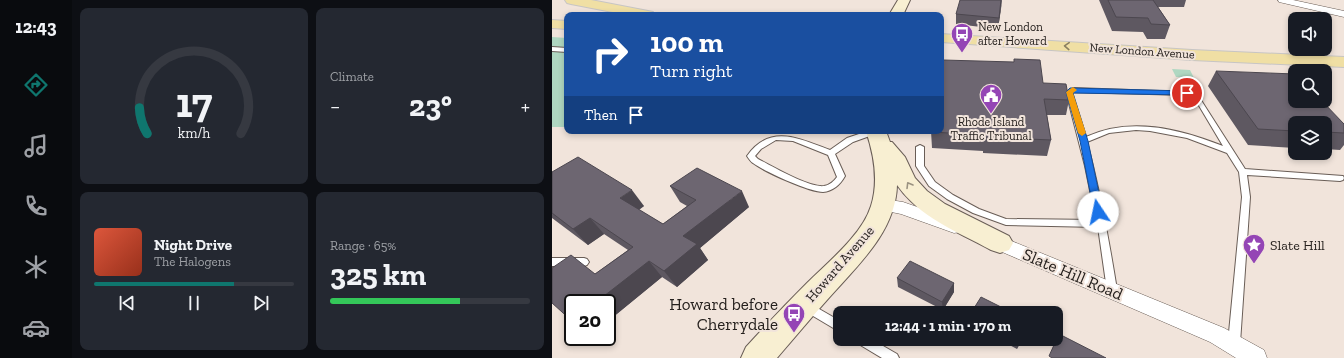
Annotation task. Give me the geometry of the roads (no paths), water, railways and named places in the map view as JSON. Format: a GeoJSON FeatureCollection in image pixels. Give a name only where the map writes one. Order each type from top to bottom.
{"type":"FeatureCollection","features":[{"type":"Feature","properties":{"kind":"main road"},"geometry":{"type":"LineString","coordinates":[[571,0],[633,12]]}},
{"type":"Feature","properties":{"kind":"main road"},"geometry":{"type":"LineString","coordinates":[[552,18],[564,19]]}},
{"type":"Feature","properties":{"kind":"main road"},"geometry":{"type":"LineString","coordinates":[[552,24],[564,25]]}},
{"type":"Feature","properties":{"kind":"main road","name":"New London Avenue"},"geometry":{"type":"LineString","coordinates":[[944,38],[1192,55],[1344,62]]}},
{"type":"Feature","properties":{"kind":"main road","name":"New London Avenue"},"geometry":{"type":"LineString","coordinates":[[944,50],[1042,57],[1344,68]]}},
{"type":"Feature","properties":{"kind":"street"},"geometry":{"type":"LineString","coordinates":[[898,12],[904,0]]}},
{"type":"Feature","properties":{"kind":"street"},"geometry":{"type":"LineString","coordinates":[[1282,0],[1344,14]]}},
{"type":"Feature","properties":{"kind":"street"},"geometry":{"type":"LineString","coordinates":[[877,134],[898,162],[906,181],[919,197],[937,210],[1000,243]]}},
{"type":"Feature","properties":{"kind":"street","name":"Howard Avenue"},"geometry":{"type":"LineString","coordinates":[[757,358],[864,238],[877,220],[883,205],[887,175],[877,134]]}},
{"type":"Feature","properties":{"kind":"street","name":"Slate Hill Road"},"geometry":{"type":"LineString","coordinates":[[883,205],[903,208],[1000,243],[1211,332],[1234,343],[1256,358]]}},
{"type":"Feature","properties":{"kind":"lane"},"geometry":{"type":"LineString","coordinates":[[552,48],[564,50]]}},
{"type":"Feature","properties":{"kind":"lane"},"geometry":{"type":"LineString","coordinates":[[1112,290],[1108,258],[1084,141],[1069,92],[1070,90],[1187,93],[1197,98],[1243,172],[1246,197],[1234,343]]}},
{"type":"Feature","properties":{"kind":"lane"},"geometry":{"type":"LineString","coordinates":[[1084,141],[1107,131],[1130,128],[1151,128],[1168,130],[1202,140],[1229,151]]}},
{"type":"Feature","properties":{"kind":"lane"},"geometry":{"type":"LineString","coordinates":[[831,153],[850,140],[877,134]]}},
{"type":"Feature","properties":{"kind":"lane"},"geometry":{"type":"LineString","coordinates":[[774,138],[794,139],[831,153],[840,176],[838,183],[825,189],[813,188],[755,161],[751,156],[758,146],[774,138]]}},
{"type":"Feature","properties":{"kind":"lane"},"geometry":{"type":"LineString","coordinates":[[920,147],[920,166],[932,184],[950,197],[976,211],[1006,222],[1101,224]]}},
{"type":"Feature","properties":{"kind":"lane"},"geometry":{"type":"LineString","coordinates":[[1243,172],[1340,178]]}},
{"type":"Feature","properties":{"kind":"lane"},"geometry":{"type":"LineString","coordinates":[[552,262],[584,262],[571,272]]}},
{"type":"Feature","properties":{"kind":"lane"},"geometry":{"type":"LineString","coordinates":[[804,305],[833,322]]}},
{"type":"Feature","properties":{"kind":"lane"},"geometry":{"type":"LineString","coordinates":[[873,346],[893,358]]}},
{"type":"Feature","properties":{"kind":"place","name":"New London after Howard"},"geometry":{"type":"Point","coordinates":[962,54]}},
{"type":"Feature","properties":{"kind":"place","name":"Rhode Island Traffic Tribunal"},"geometry":{"type":"Point","coordinates":[991,114]}},
{"type":"Feature","properties":{"kind":"place","name":"Slate Hill"},"geometry":{"type":"Point","coordinates":[1254,264]}},
{"type":"Feature","properties":{"kind":"place","name":"Howard before Cherrydale"},"geometry":{"type":"Point","coordinates":[794,334]}}]}
